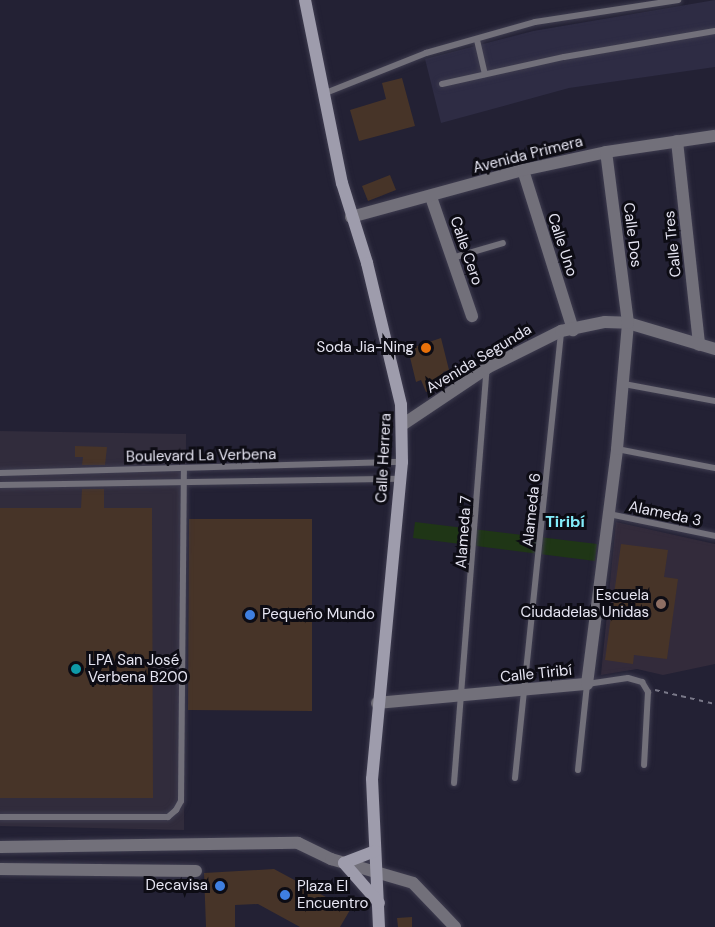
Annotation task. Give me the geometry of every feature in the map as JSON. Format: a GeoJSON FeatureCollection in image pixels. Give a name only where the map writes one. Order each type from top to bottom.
{"type":"FeatureCollection","features":[{"type":"Feature","properties":{"kind":"street","name":"Calle Herrera"},"geometry":{"type":"LineString","coordinates":[[305,0],[323,94],[351,217],[391,357],[402,425],[402,462],[377,703],[371,808],[378,873],[379,927]]}},
{"type":"Feature","properties":{"kind":"street","name":"Avenida Primera"},"geometry":{"type":"LineString","coordinates":[[351,217],[523,170],[606,152],[715,136]]}},
{"type":"Feature","properties":{"kind":"street","name":"Calle Tres"},"geometry":{"type":"LineString","coordinates":[[677,141],[699,345]]}},
{"type":"Feature","properties":{"kind":"street","name":"Calle Dos"},"geometry":{"type":"LineString","coordinates":[[606,152],[628,323]]}},
{"type":"Feature","properties":{"kind":"street","name":"Calle Uno"},"geometry":{"type":"LineString","coordinates":[[523,170],[567,330]]}},
{"type":"Feature","properties":{"kind":"street","name":"Calle Cero"},"geometry":{"type":"LineString","coordinates":[[431,197],[472,316]]}},
{"type":"Feature","properties":{"kind":"street","name":"Avenida Segunda"},"geometry":{"type":"LineString","coordinates":[[402,425],[487,368],[567,330],[605,322],[628,323],[715,349]]}},
{"type":"Feature","properties":{"kind":"street","name":"Calle Tiribí"},"geometry":{"type":"LineString","coordinates":[[377,703],[587,684],[617,449],[628,323]]}},
{"type":"Feature","properties":{"kind":"street"},"geometry":{"type":"LineString","coordinates":[[0,848],[298,843],[344,863],[413,884],[455,927]]}},
{"type":"Feature","properties":{"kind":"street"},"geometry":{"type":"LineString","coordinates":[[344,863],[375,851]]}},
{"type":"Feature","properties":{"kind":"street"},"geometry":{"type":"LineString","coordinates":[[344,863],[379,903]]}},
{"type":"Feature","properties":{"kind":"street"},"geometry":{"type":"LineString","coordinates":[[0,869],[196,871]]}},
{"type":"Feature","properties":{"kind":"lane"},"geometry":{"type":"LineString","coordinates":[[323,94],[426,53],[535,22],[678,0]]}},
{"type":"Feature","properties":{"kind":"lane"},"geometry":{"type":"LineString","coordinates":[[442,84],[715,31]]}},
{"type":"Feature","properties":{"kind":"lane"},"geometry":{"type":"LineString","coordinates":[[477,40],[485,74]]}},
{"type":"Feature","properties":{"kind":"lane"},"geometry":{"type":"LineString","coordinates":[[452,258],[503,243]]}},
{"type":"Feature","properties":{"kind":"lane","name":"Alameda 6"},"geometry":{"type":"LineString","coordinates":[[515,778],[567,330]]}},
{"type":"Feature","properties":{"kind":"lane","name":"Alameda 7"},"geometry":{"type":"LineString","coordinates":[[454,783],[487,368]]}},
{"type":"Feature","properties":{"kind":"lane"},"geometry":{"type":"LineString","coordinates":[[624,384],[715,401]]}},
{"type":"Feature","properties":{"kind":"lane"},"geometry":{"type":"LineString","coordinates":[[617,449],[715,468]]}},
{"type":"Feature","properties":{"kind":"lane","name":"Boulevard La Verbena"},"geometry":{"type":"LineString","coordinates":[[0,473],[286,467],[402,462]]}},
{"type":"Feature","properties":{"kind":"lane"},"geometry":{"type":"LineString","coordinates":[[286,467],[287,481]]}},
{"type":"Feature","properties":{"kind":"lane"},"geometry":{"type":"LineString","coordinates":[[0,818],[168,817],[181,801],[184,468]]}},
{"type":"Feature","properties":{"kind":"lane","name":"Boulevard La Verbena"},"geometry":{"type":"LineString","coordinates":[[0,485],[399,479]]}},
{"type":"Feature","properties":{"kind":"lane","name":"Alameda 3"},"geometry":{"type":"LineString","coordinates":[[609,514],[715,536]]}},
{"type":"Feature","properties":{"kind":"lane"},"geometry":{"type":"LineString","coordinates":[[578,770],[587,684],[628,678],[647,687],[650,703],[644,765]]}},
{"type":"Feature","properties":{"kind":"path"},"geometry":{"type":"LineString","coordinates":[[647,687],[715,704]]}},
{"type":"Feature","properties":{"kind":"shaded area"},"geometry":{"type":"Polygon","coordinates":[[[715,0],[715,67],[569,88],[441,123],[425,59],[533,31],[715,0]]]}},
{"type":"Feature","properties":{"kind":"shaded area","name":"LPA San José Verbena B200"},"geometry":{"type":"Polygon","coordinates":[[[0,431],[186,434],[184,830],[0,826],[0,431]]]}},
{"type":"Feature","properties":{"kind":"shaded area","name":"Escuela Ciudadelas Unidas"},"geometry":{"type":"Polygon","coordinates":[[[616,522],[715,544],[715,664],[663,675],[637,669],[601,675],[616,522]]]}},
{"type":"Feature","properties":{"kind":"green space"},"geometry":{"type":"Polygon","coordinates":[[[415,522],[597,544],[595,561],[413,538],[415,522]]]}},
{"type":"Feature","properties":{"kind":"building"},"geometry":{"type":"Polygon","coordinates":[[[402,78],[415,126],[359,141],[350,110],[386,99],[382,83],[402,78]]]}},
{"type":"Feature","properties":{"kind":"building"},"geometry":{"type":"Polygon","coordinates":[[[390,175],[396,190],[368,201],[362,186],[390,175]]]}},
{"type":"Feature","properties":{"kind":"building"},"geometry":{"type":"Polygon","coordinates":[[[441,338],[449,370],[443,372],[448,383],[426,392],[421,380],[416,382],[408,349],[441,338]]]}},
{"type":"Feature","properties":{"kind":"building"},"geometry":{"type":"Polygon","coordinates":[[[75,446],[107,447],[105,465],[82,465],[83,457],[75,457],[75,446]]]}},
{"type":"Feature","properties":{"kind":"building","name":"LPA San José Verbena B200"},"geometry":{"type":"Polygon","coordinates":[[[82,489],[104,489],[104,508],[152,508],[153,798],[0,798],[0,508],[81,508],[82,489]]]}},
{"type":"Feature","properties":{"kind":"building","name":"Pequeño Mundo"},"geometry":{"type":"Polygon","coordinates":[[[189,519],[312,519],[312,711],[188,710],[189,519]]]}},
{"type":"Feature","properties":{"kind":"building"},"geometry":{"type":"Polygon","coordinates":[[[621,544],[668,550],[664,577],[678,579],[667,659],[634,655],[633,664],[605,660],[621,544]]]}},
{"type":"Feature","properties":{"kind":"building","name":"Plaza El Encuentro"},"geometry":{"type":"Polygon","coordinates":[[[274,869],[350,910],[340,927],[300,927],[258,904],[235,905],[235,927],[206,927],[204,873],[274,869]]]}},
{"type":"Feature","properties":{"kind":"building"},"geometry":{"type":"Polygon","coordinates":[[[412,917],[412,927],[398,927],[397,918],[412,917]]]}},
{"type":"Feature","properties":{"kind":"place","name":"Soda Jia-Ning"},"geometry":{"type":"Point","coordinates":[426,348]}},
{"type":"Feature","properties":{"kind":"place","name":"Escuela Ciudadelas Unidas"},"geometry":{"type":"Point","coordinates":[661,604]}},
{"type":"Feature","properties":{"kind":"place","name":"Pequeño Mundo"},"geometry":{"type":"Point","coordinates":[250,615]}},
{"type":"Feature","properties":{"kind":"place","name":"LPA San José Verbena B200"},"geometry":{"type":"Point","coordinates":[76,669]}},
{"type":"Feature","properties":{"kind":"place","name":"Decavisa"},"geometry":{"type":"Point","coordinates":[220,886]}},
{"type":"Feature","properties":{"kind":"place","name":"Plaza El Encuentro"},"geometry":{"type":"Point","coordinates":[285,895]}},
{"type":"Feature","properties":{"kind":"district","name":"Tiribí"},"geometry":{"type":"Point","coordinates":[565,522]}}]}
